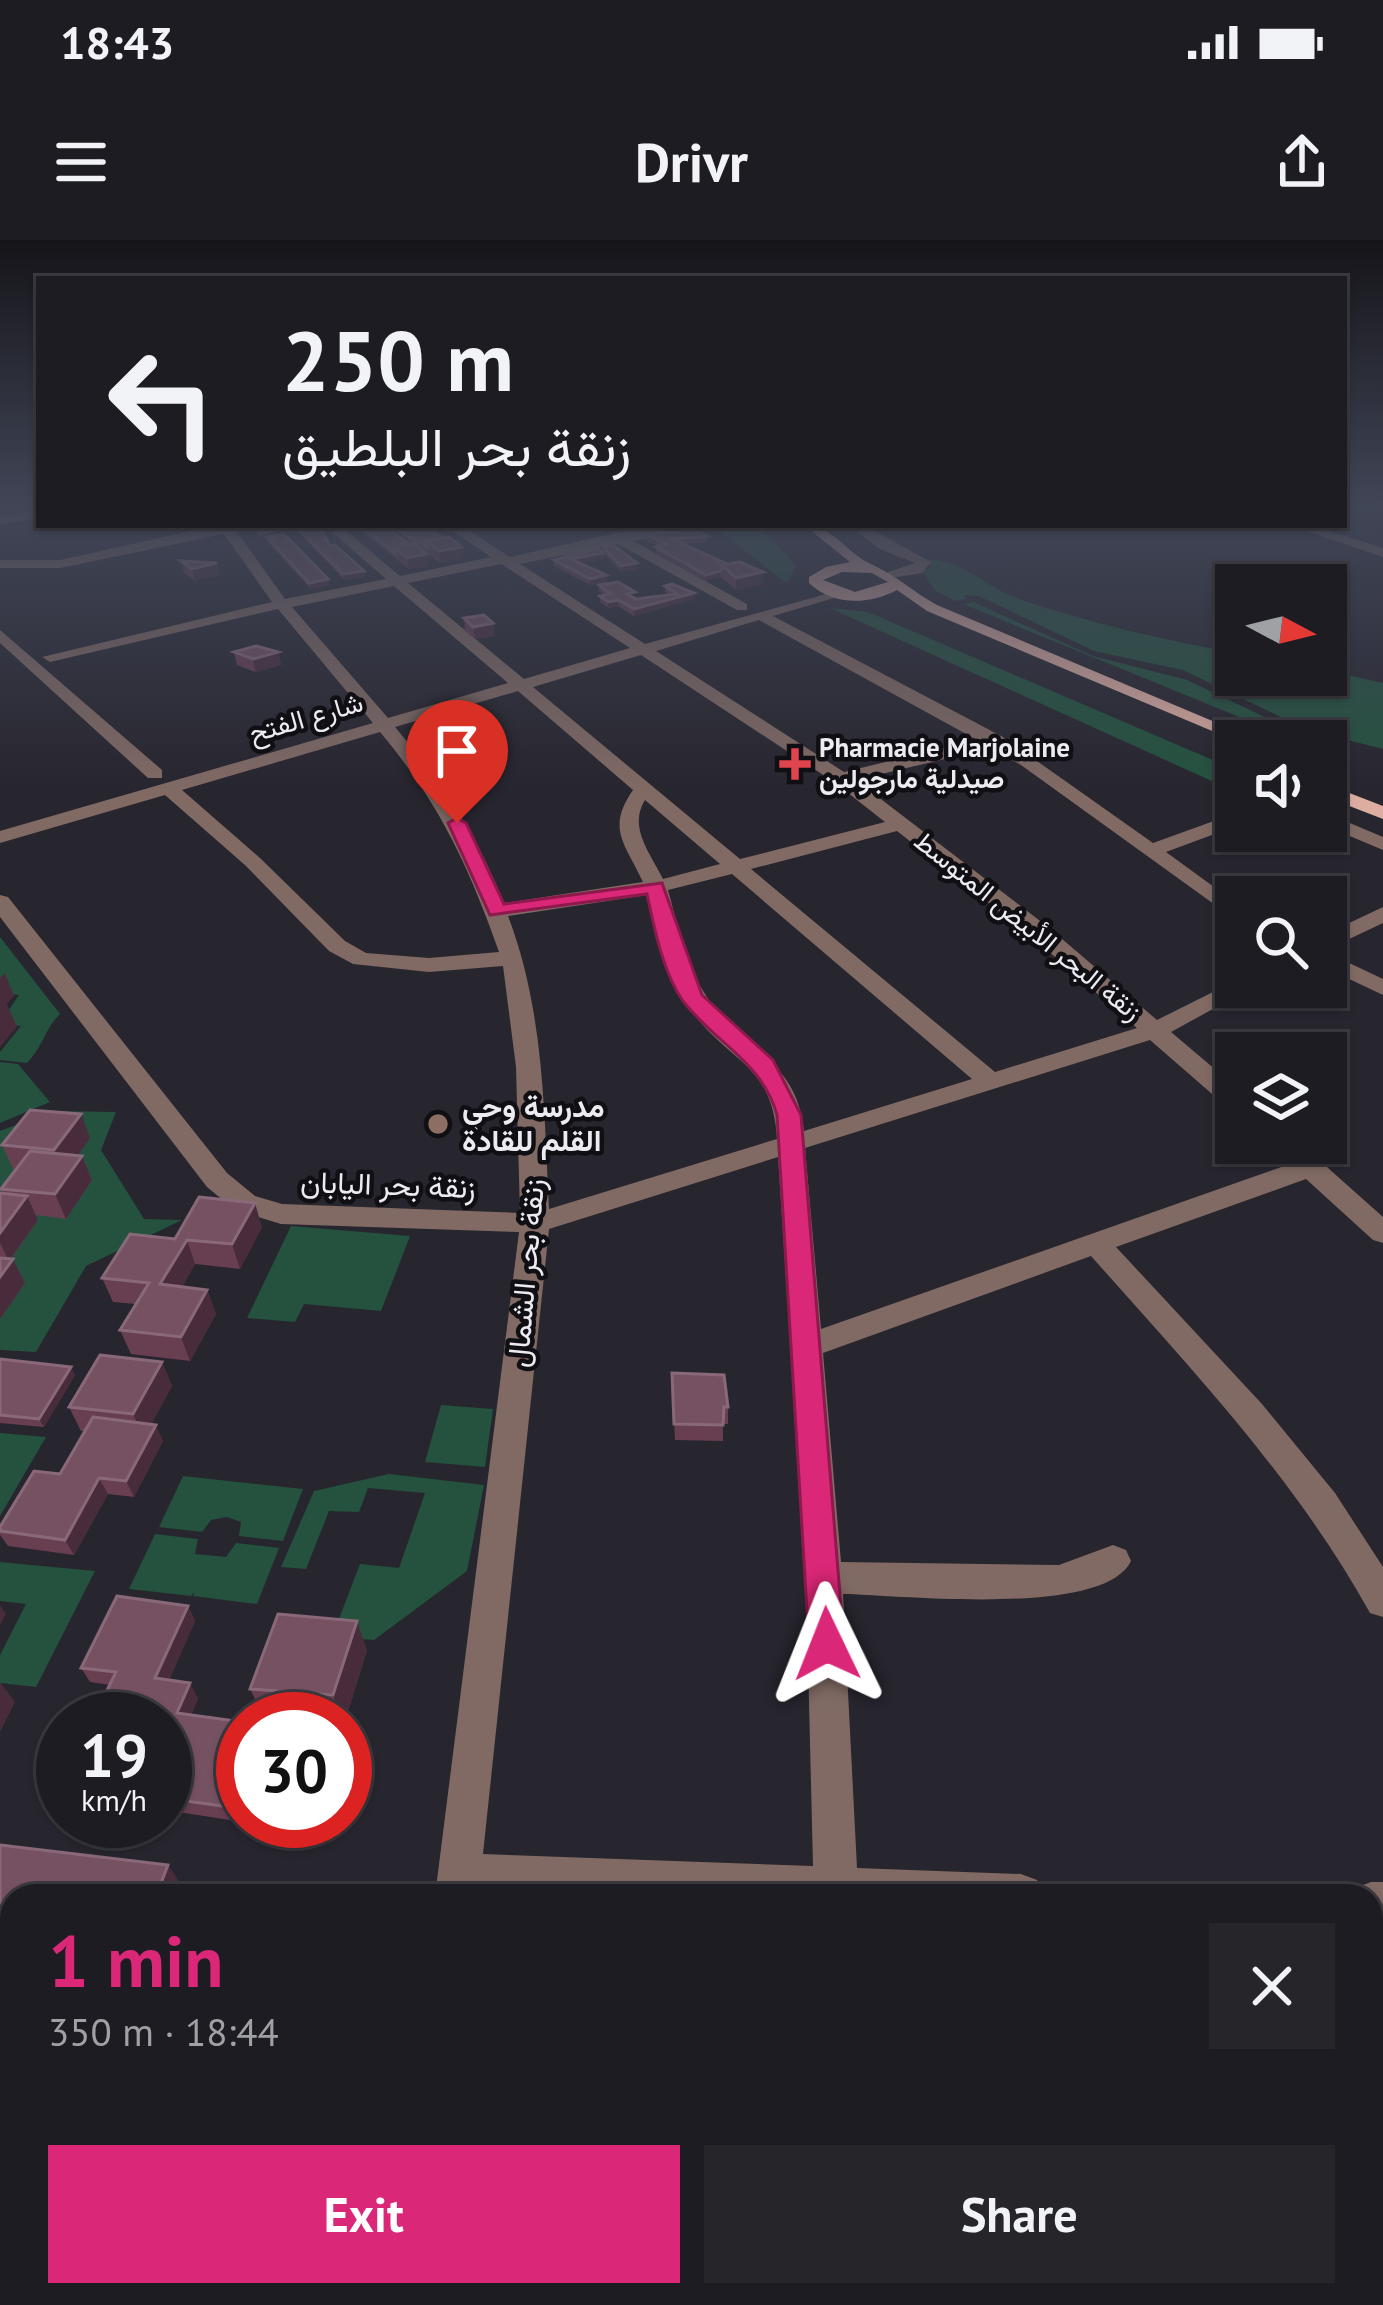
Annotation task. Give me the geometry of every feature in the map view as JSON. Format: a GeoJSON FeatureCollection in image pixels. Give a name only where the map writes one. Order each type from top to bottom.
{"type":"FeatureCollection","features":[{"type":"Feature","properties":{"kind":"main road"},"geometry":{"type":"LineString","coordinates":[[871,600],[1215,743]]}},
{"type":"Feature","properties":{"kind":"main road"},"geometry":{"type":"LineString","coordinates":[[922,600],[1215,726]]}},
{"type":"Feature","properties":{"kind":"main road"},"geometry":{"type":"LineString","coordinates":[[1347,780],[1383,795]]}},
{"type":"Feature","properties":{"kind":"main road"},"geometry":{"type":"LineString","coordinates":[[1347,798],[1383,813]]}},
{"type":"Feature","properties":{"kind":"street","name":"زنقة بحر الشمال"},"geometry":{"type":"LineString","coordinates":[[279,600],[377,719],[414,756],[457,823],[513,958],[530,1067],[535,1223],[459,1884]]}},
{"type":"Feature","properties":{"kind":"street"},"geometry":{"type":"LineString","coordinates":[[38,660],[305,600]]}},
{"type":"Feature","properties":{"kind":"street"},"geometry":{"type":"LineString","coordinates":[[419,600],[989,1080]]}},
{"type":"Feature","properties":{"kind":"street","name":"زنقة البحر الأبيض المتوسط"},"geometry":{"type":"LineString","coordinates":[[568,600],[841,778],[1157,1030],[1215,1082]]}},
{"type":"Feature","properties":{"kind":"street"},"geometry":{"type":"LineString","coordinates":[[732,600],[997,741],[1215,897]]}},
{"type":"Feature","properties":{"kind":"street"},"geometry":{"type":"LineString","coordinates":[[751,611],[777,600]]}},
{"type":"Feature","properties":{"kind":"street","name":"شارع الفتح"},"geometry":{"type":"LineString","coordinates":[[0,837],[160,780],[801,600]]}},
{"type":"Feature","properties":{"kind":"street"},"geometry":{"type":"LineString","coordinates":[[0,635],[38,660],[338,946],[361,959],[429,964],[513,958]]}},
{"type":"Feature","properties":{"kind":"street"},"geometry":{"type":"LineString","coordinates":[[841,778],[997,741]]}},
{"type":"Feature","properties":{"kind":"street"},"geometry":{"type":"LineString","coordinates":[[0,818],[160,780]]}},
{"type":"Feature","properties":{"kind":"street"},"geometry":{"type":"LineString","coordinates":[[643,789],[627,813],[627,826],[656,887],[665,929],[692,997],[775,1080],[789,1115],[824,1578],[836,1884]]}},
{"type":"Feature","properties":{"kind":"street"},"geometry":{"type":"LineString","coordinates":[[497,911],[656,887],[901,824]]}},
{"type":"Feature","properties":{"kind":"street"},"geometry":{"type":"LineString","coordinates":[[1152,850],[1215,827]]}},
{"type":"Feature","properties":{"kind":"street"},"geometry":{"type":"LineString","coordinates":[[1347,828],[1383,844]]}},
{"type":"Feature","properties":{"kind":"street","name":"زنقة بحر اليابان"},"geometry":{"type":"LineString","coordinates":[[0,902],[217,1180],[245,1204],[294,1216],[535,1223],[1157,1030],[1215,1000]]}},
{"type":"Feature","properties":{"kind":"street"},"geometry":{"type":"LineString","coordinates":[[1347,932],[1383,914]]}},
{"type":"Feature","properties":{"kind":"street"},"geometry":{"type":"LineString","coordinates":[[1347,970],[1383,988]]}},
{"type":"Feature","properties":{"kind":"street"},"geometry":{"type":"LineString","coordinates":[[1307,1164],[1383,1233]]}},
{"type":"Feature","properties":{"kind":"street"},"geometry":{"type":"LineString","coordinates":[[804,1347],[1310,1167]]}},
{"type":"Feature","properties":{"kind":"street"},"geometry":{"type":"LineString","coordinates":[[1094,1242],[1314,1490],[1352,1541],[1383,1601]]}},
{"type":"Feature","properties":{"kind":"street"},"geometry":{"type":"LineString","coordinates":[[824,1578],[1059,1581],[1083,1577],[1113,1561]]}},
{"type":"Feature","properties":{"kind":"green space"},"geometry":{"type":"Polygon","coordinates":[[[988,600],[1025,600],[1127,630],[1215,649],[1215,685],[1183,670],[1094,651],[988,600]]]}},
{"type":"Feature","properties":{"kind":"green space"},"geometry":{"type":"Polygon","coordinates":[[[973,602],[1093,656],[1187,680],[1271,720],[1247,720],[963,604],[973,602]]]}},
{"type":"Feature","properties":{"kind":"green space"},"geometry":{"type":"Polygon","coordinates":[[[830,608],[868,612],[1215,761],[1215,782],[830,608]]]}},
{"type":"Feature","properties":{"kind":"green space"},"geometry":{"type":"Polygon","coordinates":[[[1347,675],[1383,683],[1383,749],[1347,740],[1347,720],[1287,720],[1237,696],[1347,696],[1347,675]]]}},
{"type":"Feature","properties":{"kind":"green space"},"geometry":{"type":"Polygon","coordinates":[[[0,937],[60,1014],[27,1063],[0,1060],[0,1052],[21,1026],[0,1023],[19,995],[0,993],[0,937]]]}},
{"type":"Feature","properties":{"kind":"green space"},"geometry":{"type":"Polygon","coordinates":[[[0,1062],[18,1064],[50,1102],[0,1123],[0,1062]]]}},
{"type":"Feature","properties":{"kind":"green space"},"geometry":{"type":"Polygon","coordinates":[[[53,1111],[116,1112],[101,1150],[144,1219],[182,1220],[86,1266],[36,1352],[0,1350],[0,1131],[53,1111]]]}},
{"type":"Feature","properties":{"kind":"green space"},"geometry":{"type":"Polygon","coordinates":[[[291,1226],[410,1236],[381,1311],[304,1304],[295,1322],[247,1318],[291,1226]]]}},
{"type":"Feature","properties":{"kind":"green space"},"geometry":{"type":"Polygon","coordinates":[[[441,1405],[493,1409],[485,1467],[425,1462],[441,1405]]]}},
{"type":"Feature","properties":{"kind":"green space"},"geometry":{"type":"Polygon","coordinates":[[[0,1433],[46,1437],[0,1516],[0,1433]]]}},
{"type":"Feature","properties":{"kind":"green space"},"geometry":{"type":"Polygon","coordinates":[[[389,1474],[484,1485],[467,1571],[374,1640],[332,1637],[360,1564],[399,1568],[425,1493],[368,1488],[359,1512],[329,1511],[306,1569],[281,1567],[314,1491],[389,1474]]]}},
{"type":"Feature","properties":{"kind":"green space"},"geometry":{"type":"Polygon","coordinates":[[[183,1476],[303,1489],[283,1541],[239,1536],[241,1522],[227,1517],[211,1520],[202,1532],[159,1527],[183,1476]]]}},
{"type":"Feature","properties":{"kind":"green space"},"geometry":{"type":"Polygon","coordinates":[[[155,1534],[198,1539],[195,1554],[226,1557],[236,1543],[279,1548],[257,1604],[193,1596],[194,1592],[191,1596],[129,1589],[155,1534]]]}},
{"type":"Feature","properties":{"kind":"green space"},"geometry":{"type":"Polygon","coordinates":[[[0,1562],[95,1571],[36,1687],[0,1683],[0,1655],[26,1604],[0,1601],[0,1562]]]}},
{"type":"Feature","properties":{"kind":"building"},"geometry":{"type":"Polygon","coordinates":[[[619,600],[666,600],[634,609],[619,600]]]}},
{"type":"Feature","properties":{"kind":"building"},"geometry":{"type":"Polygon","coordinates":[[[484,615],[493,623],[473,627],[464,618],[484,615]]]}},
{"type":"Feature","properties":{"kind":"building"},"geometry":{"type":"Polygon","coordinates":[[[256,646],[278,652],[253,659],[234,652],[256,646]]]}},
{"type":"Feature","properties":{"kind":"building"},"geometry":{"type":"Polygon","coordinates":[[[30,1110],[81,1114],[54,1150],[2,1145],[30,1110]]]}},
{"type":"Feature","properties":{"kind":"building"},"geometry":{"type":"Polygon","coordinates":[[[30,1151],[82,1156],[55,1194],[1,1189],[30,1151]]]}},
{"type":"Feature","properties":{"kind":"building"},"geometry":{"type":"Polygon","coordinates":[[[0,1193],[27,1196],[0,1233],[0,1193]]]}},
{"type":"Feature","properties":{"kind":"building"},"geometry":{"type":"Polygon","coordinates":[[[199,1197],[255,1203],[232,1244],[187,1240],[160,1284],[207,1290],[181,1337],[120,1330],[149,1283],[102,1278],[130,1234],[175,1239],[199,1197]]]}},
{"type":"Feature","properties":{"kind":"building"},"geometry":{"type":"Polygon","coordinates":[[[0,1258],[13,1259],[0,1277],[0,1258]]]}},
{"type":"Feature","properties":{"kind":"building"},"geometry":{"type":"Polygon","coordinates":[[[100,1355],[162,1362],[133,1414],[69,1407],[100,1355]]]}},
{"type":"Feature","properties":{"kind":"building"},"geometry":{"type":"Polygon","coordinates":[[[0,1359],[71,1367],[39,1419],[0,1415],[0,1359]]]}},
{"type":"Feature","properties":{"kind":"building"},"geometry":{"type":"Polygon","coordinates":[[[672,1373],[724,1375],[728,1407],[724,1407],[723,1425],[674,1424],[672,1373]]]}},
{"type":"Feature","properties":{"kind":"building"},"geometry":{"type":"Polygon","coordinates":[[[93,1417],[156,1425],[126,1481],[99,1478],[65,1540],[0,1531],[34,1471],[60,1474],[93,1417]]]}},
{"type":"Feature","properties":{"kind":"building"},"geometry":{"type":"Polygon","coordinates":[[[117,1596],[188,1606],[155,1678],[190,1683],[186,1692],[106,1692],[116,1672],[81,1668],[117,1596]]]}},
{"type":"Feature","properties":{"kind":"building"},"geometry":{"type":"Polygon","coordinates":[[[278,1614],[357,1621],[334,1692],[250,1689],[278,1614]]]}},
{"type":"Feature","properties":{"kind":"building"},"geometry":{"type":"Polygon","coordinates":[[[192,1715],[216,1718],[216,1805],[192,1802],[192,1715]]]}},
{"type":"Feature","properties":{"kind":"building"},"geometry":{"type":"Polygon","coordinates":[[[0,1845],[168,1865],[161,1884],[0,1884],[0,1845]]]}},
{"type":"Feature","properties":{"kind":"place","name":"Pharmacie Marjolaine صيدلية مارجولين"},"geometry":{"type":"Point","coordinates":[795,764]}},
{"type":"Feature","properties":{"kind":"place","name":"مدرسة وحي القلم للقادة"},"geometry":{"type":"Point","coordinates":[438,1124]}},
{"type":"Feature","properties":{"kind":"route"},"geometry":{"type":"LineString","coordinates":[[457,823],[497,911],[656,887],[665,929],[692,997],[722,1030],[765,1065],[783,1096],[789,1115],[827,1644]]}}]}
